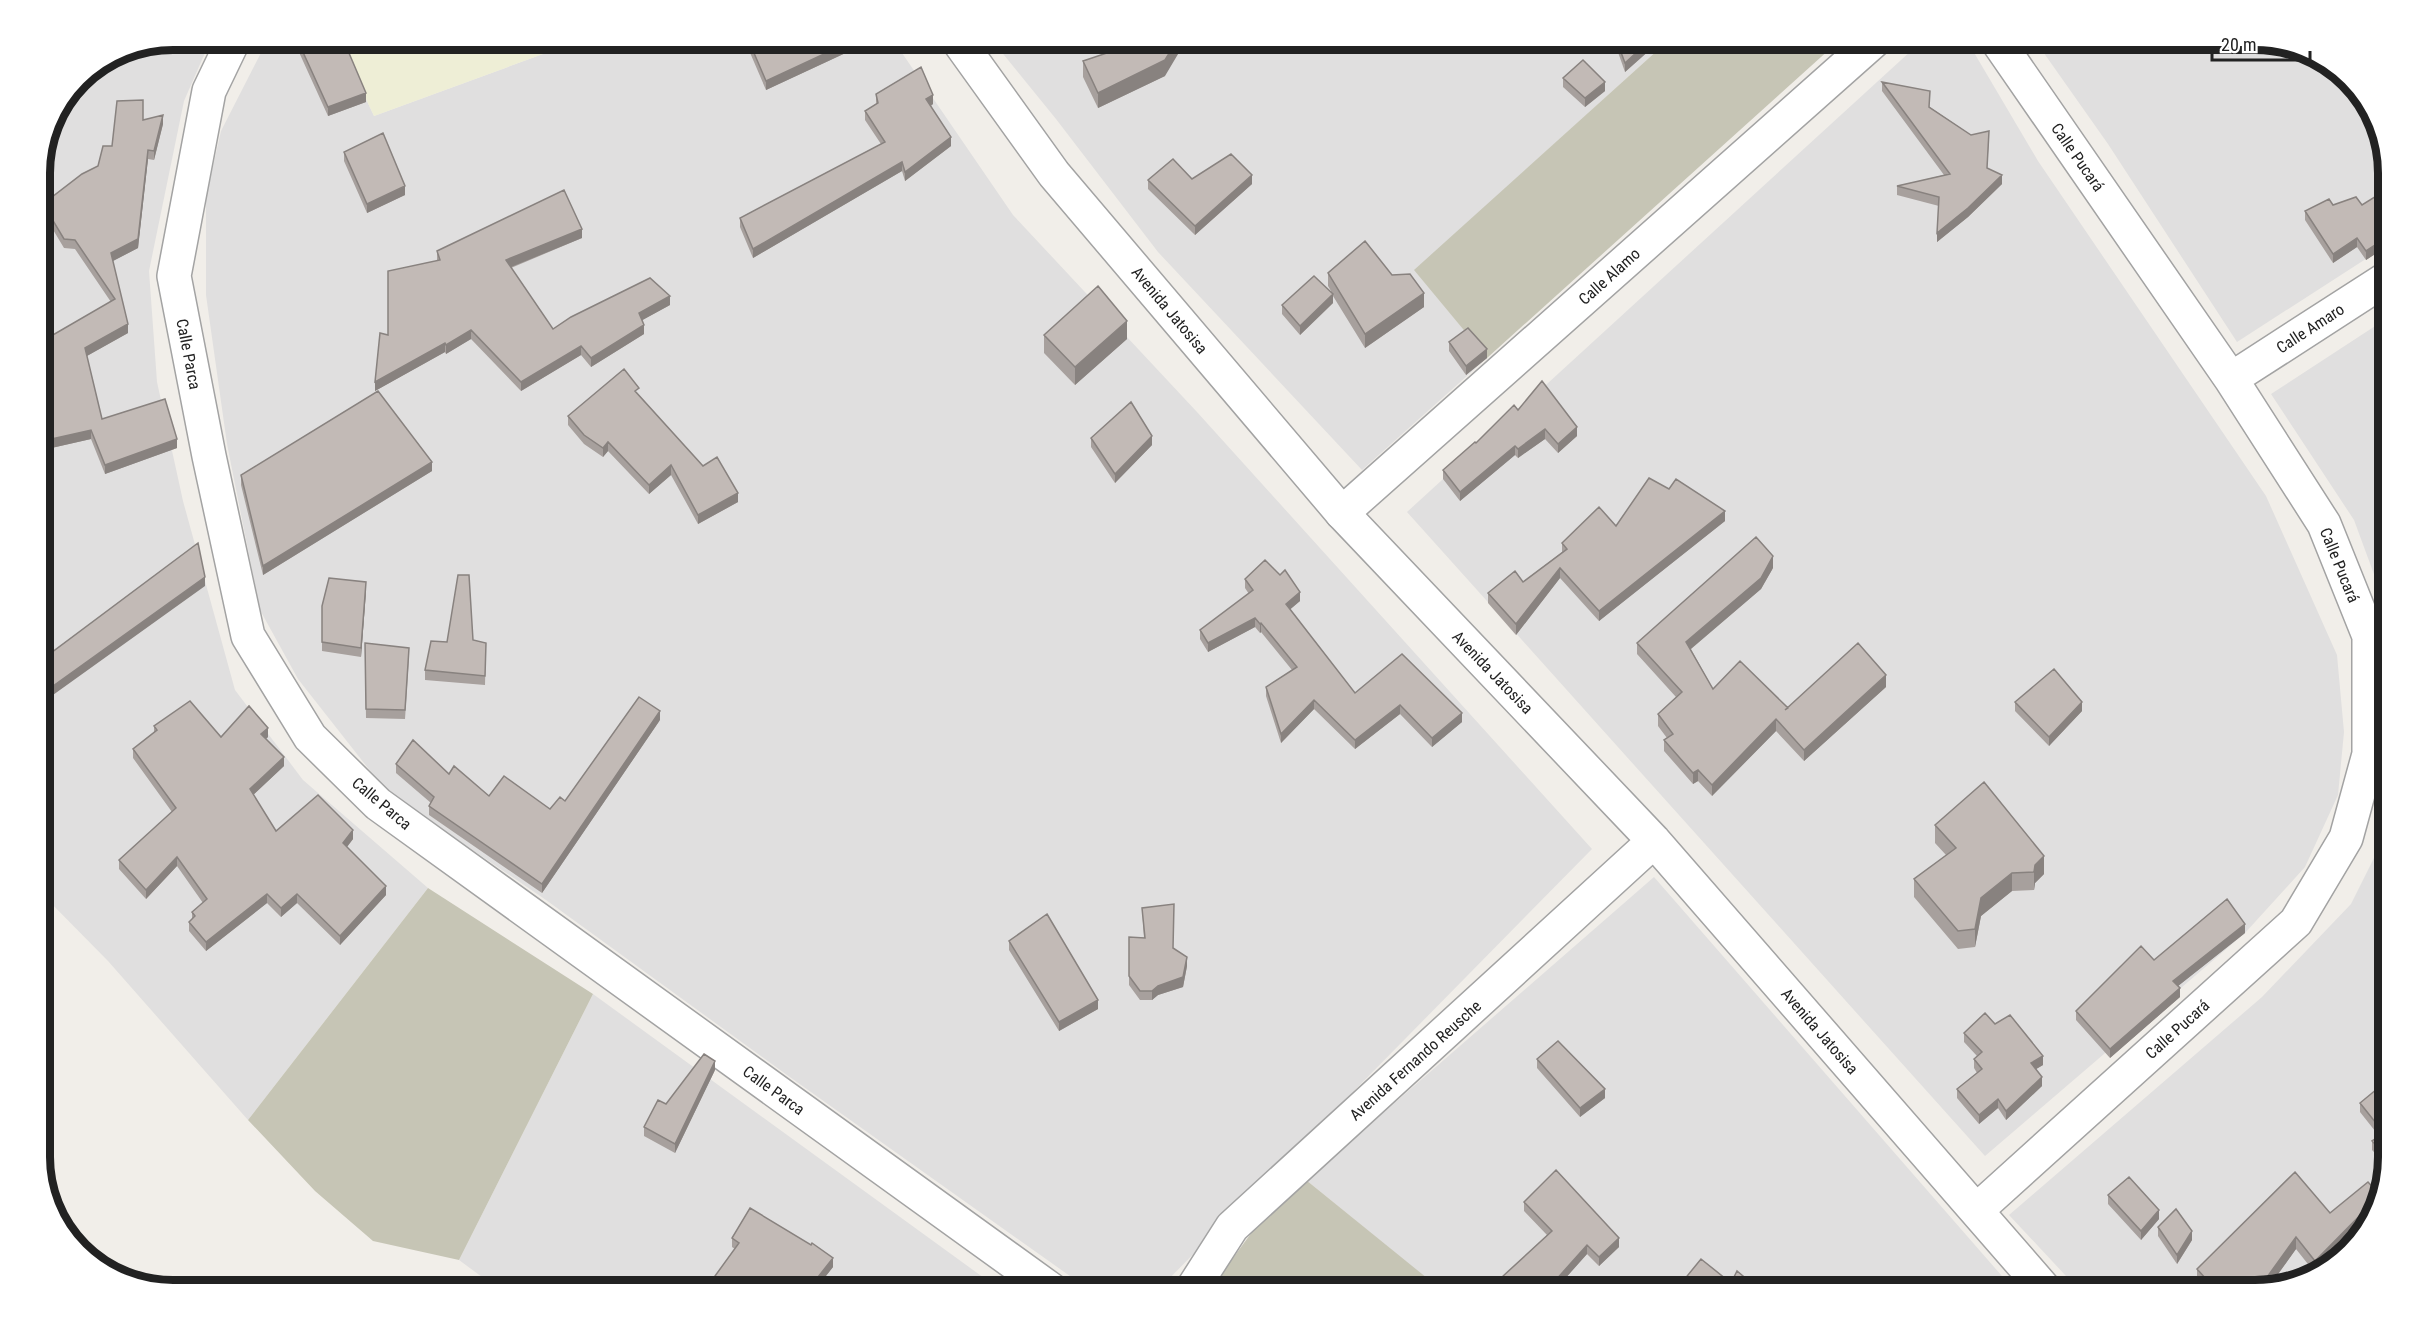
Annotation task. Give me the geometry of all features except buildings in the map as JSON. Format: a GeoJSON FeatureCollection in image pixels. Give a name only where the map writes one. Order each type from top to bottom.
{"type":"FeatureCollection","features":[{"type":"Feature","properties":{"kind":"street","name":"Calle Parca"},"geometry":{"type":"LineString","coordinates":[[229,50],[209,91],[174,276],[209,456],[248,636],[310,737],[378,804],[1038,1280]]}},
{"type":"Feature","properties":{"kind":"street","name":"Avenida Jatosisa"},"geometry":{"type":"LineString","coordinates":[[965,50],[1054,174],[1342,513],[1654,841],[2037,1280]]}},
{"type":"Feature","properties":{"kind":"street","name":"Calle Alamo"},"geometry":{"type":"LineString","coordinates":[[1342,513],[1864,50]]}},
{"type":"Feature","properties":{"kind":"street","name":"Calle Pucará"},"geometry":{"type":"LineString","coordinates":[[1977,1210],[2296,922],[2346,838],[2369,754],[2369,636],[2324,524],[2231,380],[2004,50]]}},
{"type":"Feature","properties":{"kind":"street","name":"Calle Amaro"},"geometry":{"type":"LineString","coordinates":[[2231,380],[2378,284]]}},
{"type":"Feature","properties":{"kind":"street","name":"Avenida Fernando Reusche"},"geometry":{"type":"LineString","coordinates":[[1198,1280],[1232,1227],[1654,841]]}},
{"type":"Feature","properties":{"kind":"shaded area"},"geometry":{"type":"Polygon","coordinates":[[[206,50],[184,101],[149,271],[157,382],[183,501],[235,690],[303,780],[428,888],[248,1120],[108,961],[50,902],[50,165],[56,133],[66,111],[80,91],[104,70],[125,59],[149,52],[206,50]]]}},
{"type":"Feature","properties":{"kind":"shaded area"},"geometry":{"type":"Polygon","coordinates":[[[262,50],[343,50],[374,116],[554,50],[901,50],[1013,215],[1197,412],[1592,849],[1168,1280],[1076,1280],[546,900],[386,791],[298,679],[260,610],[227,444],[206,295],[206,197],[221,131],[262,50]]]}},
{"type":"Feature","properties":{"kind":"shaded area"},"geometry":{"type":"Polygon","coordinates":[[[1000,50],[1658,50],[1415,270],[1487,358],[1362,470],[1158,252],[1000,50]]]}},
{"type":"Feature","properties":{"kind":"shaded area"},"geometry":{"type":"Polygon","coordinates":[[[1658,50],[1829,50],[1487,358],[1414,270],[1658,50]]]}},
{"type":"Feature","properties":{"kind":"shaded area"},"geometry":{"type":"Polygon","coordinates":[[[1912,50],[1972,50],[2038,161],[2266,496],[2337,655],[2344,732],[2338,795],[2305,867],[2245,933],[1985,1156],[1407,512],[1912,50]]]}},
{"type":"Feature","properties":{"kind":"shaded area"},"geometry":{"type":"Polygon","coordinates":[[[2042,50],[2255,50],[2295,56],[2324,70],[2337,80],[2358,104],[2366,118],[2372,133],[2378,165],[2378,251],[2237,342],[2108,144],[2042,50]]]}},
{"type":"Feature","properties":{"kind":"shaded area"},"geometry":{"type":"Polygon","coordinates":[[[2378,324],[2378,585],[2354,520],[2271,394],[2378,324]]]}},
{"type":"Feature","properties":{"kind":"shaded area"},"geometry":{"type":"Polygon","coordinates":[[[2378,850],[2378,1165],[2372,1197],[2358,1226],[2342,1244],[2317,1264],[2303,1271],[2271,1279],[2070,1280],[2009,1215],[2262,997],[2351,904],[2378,850]]]}},
{"type":"Feature","properties":{"kind":"shaded area"},"geometry":{"type":"Polygon","coordinates":[[[1654,877],[2005,1280],[1429,1280],[1306,1180],[1654,877]]]}},
{"type":"Feature","properties":{"kind":"shaded area"},"geometry":{"type":"Polygon","coordinates":[[[428,888],[593,994],[459,1260],[373,1241],[315,1191],[248,1120],[428,888]]]}},
{"type":"Feature","properties":{"kind":"shaded area"},"geometry":{"type":"Polygon","coordinates":[[[593,994],[987,1280],[486,1280],[459,1260],[593,994]]]}},
{"type":"Feature","properties":{"kind":"shaded area"},"geometry":{"type":"Polygon","coordinates":[[[1306,1180],[1429,1280],[1217,1280],[1252,1232],[1306,1180]]]}},
{"type":"Feature","properties":{"kind":"green space"},"geometry":{"type":"Polygon","coordinates":[[[343,50],[554,50],[374,116],[343,50]]]}}]}
